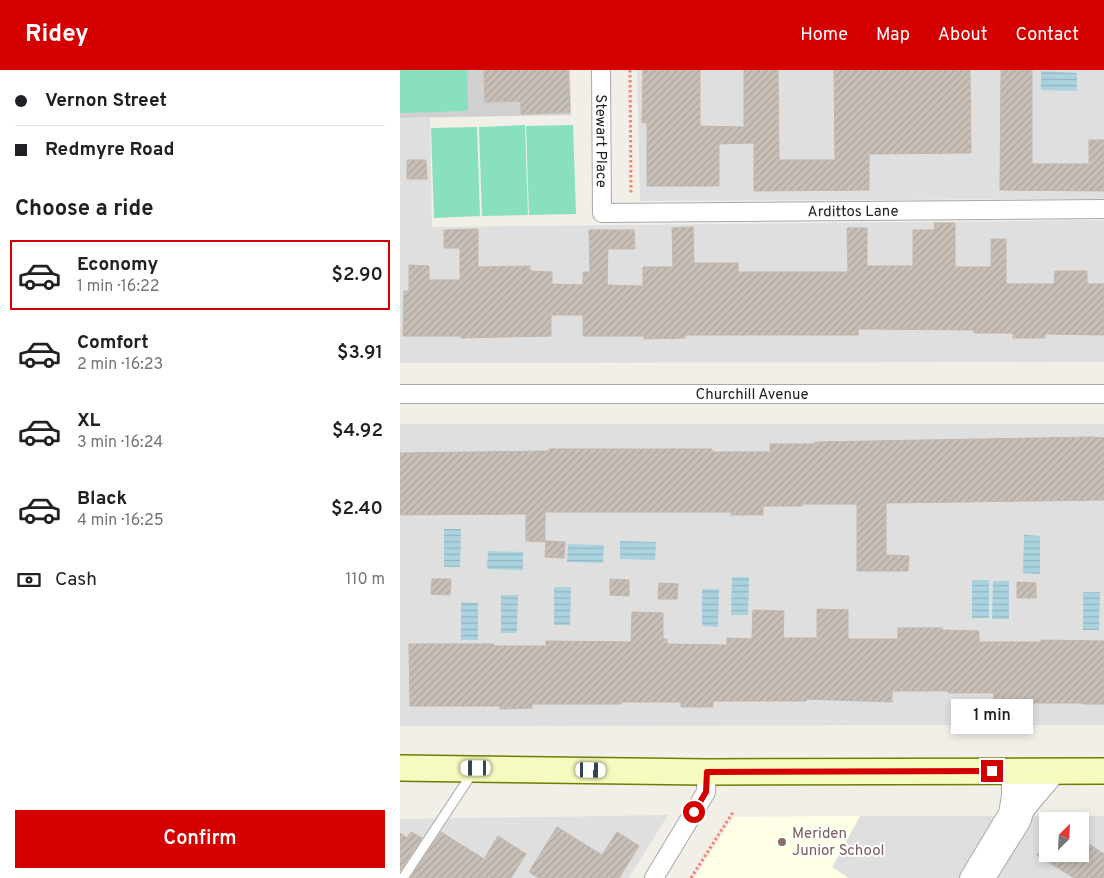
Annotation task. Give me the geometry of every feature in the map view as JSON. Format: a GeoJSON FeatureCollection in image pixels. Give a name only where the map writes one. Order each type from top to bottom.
{"type":"FeatureCollection","features":[{"type":"Feature","properties":{"kind":"main road"},"geometry":{"type":"LineString","coordinates":[[400,768],[707,772],[1104,772]]}},
{"type":"Feature","properties":{"kind":"street","name":"Stewart Place"},"geometry":{"type":"LineString","coordinates":[[601,70],[602,213]]}},
{"type":"Feature","properties":{"kind":"street","name":"Ardittos Lane"},"geometry":{"type":"LineString","coordinates":[[602,213],[1104,209]]}},
{"type":"Feature","properties":{"kind":"street","name":"Churchill Avenue"},"geometry":{"type":"LineString","coordinates":[[400,394],[1104,394]]}},
{"type":"Feature","properties":{"kind":"street"},"geometry":{"type":"LineString","coordinates":[[1020,771],[1025,810]]}},
{"type":"Feature","properties":{"kind":"street"},"geometry":{"type":"LineString","coordinates":[[969,878],[1008,813],[1011,796],[1020,771]]}},
{"type":"Feature","properties":{"kind":"street"},"geometry":{"type":"LineString","coordinates":[[986,878],[1021,822],[1025,810],[1058,771]]}},
{"type":"Feature","properties":{"kind":"street"},"geometry":{"type":"LineString","coordinates":[[654,878],[706,792],[707,772]]}},
{"type":"Feature","properties":{"kind":"lane"},"geometry":{"type":"LineString","coordinates":[[404,878],[476,768]]}},
{"type":"Feature","properties":{"kind":"path"},"geometry":{"type":"LineString","coordinates":[[630,70],[631,204]]}},
{"type":"Feature","properties":{"kind":"path"},"geometry":{"type":"LineString","coordinates":[[691,878],[733,812]]}},
{"type":"Feature","properties":{"kind":"shaded area"},"geometry":{"type":"Polygon","coordinates":[[[400,70],[570,70],[571,115],[400,118],[400,70]]]}},
{"type":"Feature","properties":{"kind":"shaded area"},"geometry":{"type":"Polygon","coordinates":[[[637,70],[1104,70],[1104,199],[640,201],[637,70]]]}},
{"type":"Feature","properties":{"kind":"shaded area"},"geometry":{"type":"Polygon","coordinates":[[[400,118],[430,118],[432,227],[1104,220],[1104,362],[400,363],[400,118]]]}},
{"type":"Feature","properties":{"kind":"shaded area"},"geometry":{"type":"Polygon","coordinates":[[[400,424],[1104,424],[1104,725],[400,726],[400,424]]]}},
{"type":"Feature","properties":{"kind":"shaded area"},"geometry":{"type":"Polygon","coordinates":[[[668,815],[629,878],[400,878],[400,819],[668,815]]]}},
{"type":"Feature","properties":{"kind":"shaded area"},"geometry":{"type":"Polygon","coordinates":[[[860,816],[1039,816],[1039,862],[1089,862],[1089,816],[1104,816],[1104,878],[848,878],[832,867],[860,816]]]}},
{"type":"Feature","properties":{"kind":"shaded area","name":"Meriden Junior School"},"geometry":{"type":"Polygon","coordinates":[[[860,816],[832,867],[848,878],[694,878],[734,817],[860,816]]]}},
{"type":"Feature","properties":{"kind":"green space"},"geometry":{"type":"Polygon","coordinates":[[[400,70],[467,70],[468,111],[400,113],[400,70]]]}},
{"type":"Feature","properties":{"kind":"green space"},"geometry":{"type":"Polygon","coordinates":[[[525,125],[528,215],[482,216],[479,127],[525,125]]]}},
{"type":"Feature","properties":{"kind":"green space"},"geometry":{"type":"Polygon","coordinates":[[[573,125],[576,214],[529,215],[526,126],[573,125]]]}},
{"type":"Feature","properties":{"kind":"green space"},"geometry":{"type":"Polygon","coordinates":[[[477,127],[480,216],[434,218],[431,128],[477,127]]]}},
{"type":"Feature","properties":{"kind":"water"},"geometry":{"type":"Polygon","coordinates":[[[1041,71],[1077,73],[1077,91],[1041,90],[1041,71]]]}},
{"type":"Feature","properties":{"kind":"water"},"geometry":{"type":"Polygon","coordinates":[[[444,529],[461,529],[460,567],[444,567],[444,529]]]}},
{"type":"Feature","properties":{"kind":"water"},"geometry":{"type":"Polygon","coordinates":[[[1024,535],[1040,536],[1040,574],[1023,573],[1024,535]]]}},
{"type":"Feature","properties":{"kind":"water"},"geometry":{"type":"Polygon","coordinates":[[[620,541],[656,542],[655,560],[620,559],[620,541]]]}},
{"type":"Feature","properties":{"kind":"water"},"geometry":{"type":"Polygon","coordinates":[[[568,544],[604,545],[603,563],[567,562],[568,544]]]}},
{"type":"Feature","properties":{"kind":"water"},"geometry":{"type":"Polygon","coordinates":[[[488,551],[523,552],[523,570],[487,569],[488,551]]]}},
{"type":"Feature","properties":{"kind":"water"},"geometry":{"type":"Polygon","coordinates":[[[732,577],[749,577],[748,615],[731,615],[732,577]]]}},
{"type":"Feature","properties":{"kind":"water"},"geometry":{"type":"Polygon","coordinates":[[[972,580],[989,580],[989,618],[972,618],[972,580]]]}},
{"type":"Feature","properties":{"kind":"water"},"geometry":{"type":"Polygon","coordinates":[[[993,581],[1009,581],[1009,619],[992,619],[993,581]]]}},
{"type":"Feature","properties":{"kind":"water"},"geometry":{"type":"Polygon","coordinates":[[[554,587],[571,587],[570,625],[554,625],[554,587]]]}},
{"type":"Feature","properties":{"kind":"water"},"geometry":{"type":"Polygon","coordinates":[[[702,589],[719,589],[718,627],[702,626],[702,589]]]}},
{"type":"Feature","properties":{"kind":"water"},"geometry":{"type":"Polygon","coordinates":[[[1083,592],[1100,592],[1099,630],[1083,630],[1083,592]]]}},
{"type":"Feature","properties":{"kind":"water"},"geometry":{"type":"Polygon","coordinates":[[[501,595],[518,595],[517,633],[501,633],[501,595]]]}},
{"type":"Feature","properties":{"kind":"water"},"geometry":{"type":"Polygon","coordinates":[[[461,602],[478,603],[478,640],[461,640],[461,602]]]}},
{"type":"Feature","properties":{"kind":"building"},"geometry":{"type":"Polygon","coordinates":[[[484,70],[568,70],[570,112],[521,114],[521,101],[485,102],[484,70]]]}},
{"type":"Feature","properties":{"kind":"building"},"geometry":{"type":"Polygon","coordinates":[[[643,70],[700,70],[700,126],[744,127],[744,70],[778,70],[779,160],[835,160],[834,70],[970,70],[971,153],[869,154],[869,190],[754,191],[754,143],[719,144],[719,186],[647,186],[647,123],[642,123],[643,70]]]}},
{"type":"Feature","properties":{"kind":"building"},"geometry":{"type":"Polygon","coordinates":[[[1001,70],[1032,70],[1032,164],[1089,164],[1089,140],[1104,140],[1104,191],[1000,190],[1001,70]]]}},
{"type":"Feature","properties":{"kind":"building"},"geometry":{"type":"Polygon","coordinates":[[[407,160],[426,160],[427,179],[407,179],[407,160]]]}},
{"type":"Feature","properties":{"kind":"building"},"geometry":{"type":"Polygon","coordinates":[[[934,223],[955,223],[955,267],[991,267],[991,239],[1006,239],[1006,284],[1054,284],[1055,271],[1087,271],[1087,284],[1104,284],[1104,335],[1045,334],[1045,338],[1013,338],[1013,333],[974,333],[974,330],[858,329],[858,335],[685,335],[685,338],[644,339],[644,336],[583,336],[583,315],[551,315],[551,336],[461,338],[461,336],[403,336],[404,291],[409,291],[409,265],[429,266],[429,280],[460,280],[460,248],[444,248],[444,230],[478,229],[478,267],[530,266],[530,271],[552,272],[552,284],[583,285],[583,272],[590,272],[589,230],[634,230],[635,249],[608,249],[607,285],[643,286],[643,267],[673,267],[672,228],[693,227],[694,263],[738,263],[738,272],[848,272],[847,228],[867,228],[867,266],[913,266],[913,230],[935,230],[934,223]]]}},
{"type":"Feature","properties":{"kind":"building"},"geometry":{"type":"Polygon","coordinates":[[[1104,438],[1104,500],[886,503],[886,555],[909,556],[908,571],[857,571],[857,504],[763,506],[763,515],[731,515],[731,512],[545,512],[545,542],[526,541],[526,514],[400,515],[400,453],[549,451],[549,449],[712,449],[712,452],[770,452],[770,444],[1104,438]]]}},
{"type":"Feature","properties":{"kind":"building"},"geometry":{"type":"Polygon","coordinates":[[[546,541],[565,542],[564,558],[545,557],[546,541]]]}},
{"type":"Feature","properties":{"kind":"building"},"geometry":{"type":"Polygon","coordinates":[[[432,579],[451,579],[450,595],[431,594],[432,579]]]}},
{"type":"Feature","properties":{"kind":"building"},"geometry":{"type":"Polygon","coordinates":[[[610,579],[629,580],[629,596],[610,595],[610,579]]]}},
{"type":"Feature","properties":{"kind":"building"},"geometry":{"type":"Polygon","coordinates":[[[1017,582],[1036,583],[1036,598],[1017,598],[1017,582]]]}},
{"type":"Feature","properties":{"kind":"building"},"geometry":{"type":"Polygon","coordinates":[[[659,583],[678,584],[677,599],[658,599],[659,583]]]}},
{"type":"Feature","properties":{"kind":"building"},"geometry":{"type":"Polygon","coordinates":[[[817,609],[848,610],[848,639],[898,639],[898,628],[942,628],[942,630],[979,631],[979,642],[1041,642],[1041,640],[1104,641],[1104,704],[1026,703],[1026,705],[994,705],[994,693],[892,691],[892,702],[806,699],[806,701],[713,701],[713,707],[681,707],[681,702],[621,702],[621,704],[532,704],[532,708],[500,709],[500,706],[410,706],[409,644],[546,646],[546,641],[631,642],[632,612],[663,613],[663,639],[667,639],[667,644],[727,645],[727,638],[752,639],[753,610],[784,611],[783,638],[817,638],[817,609]]]}},
{"type":"Feature","properties":{"kind":"building"},"geometry":{"type":"Polygon","coordinates":[[[557,827],[602,855],[617,832],[639,846],[619,878],[539,878],[529,872],[557,827]]]}},
{"type":"Feature","properties":{"kind":"building"},"geometry":{"type":"Polygon","coordinates":[[[411,832],[422,838],[400,871],[400,833],[407,838],[411,832]]]}},
{"type":"Feature","properties":{"kind":"building"},"geometry":{"type":"Polygon","coordinates":[[[441,832],[484,859],[498,836],[526,854],[511,878],[410,878],[441,832]]]}},
{"type":"Feature","properties":{"kind":"building"},"geometry":{"type":"Polygon","coordinates":[[[1089,844],[1104,854],[1104,878],[1074,878],[1049,862],[1089,862],[1089,844]]]}},
{"type":"Feature","properties":{"kind":"place","name":"Meriden Junior School"},"geometry":{"type":"Point","coordinates":[782,842]}},
{"type":"Feature","properties":{"kind":"route"},"geometry":{"type":"LineString","coordinates":[[694,812],[706,792],[707,772],[992,771]]}}]}
